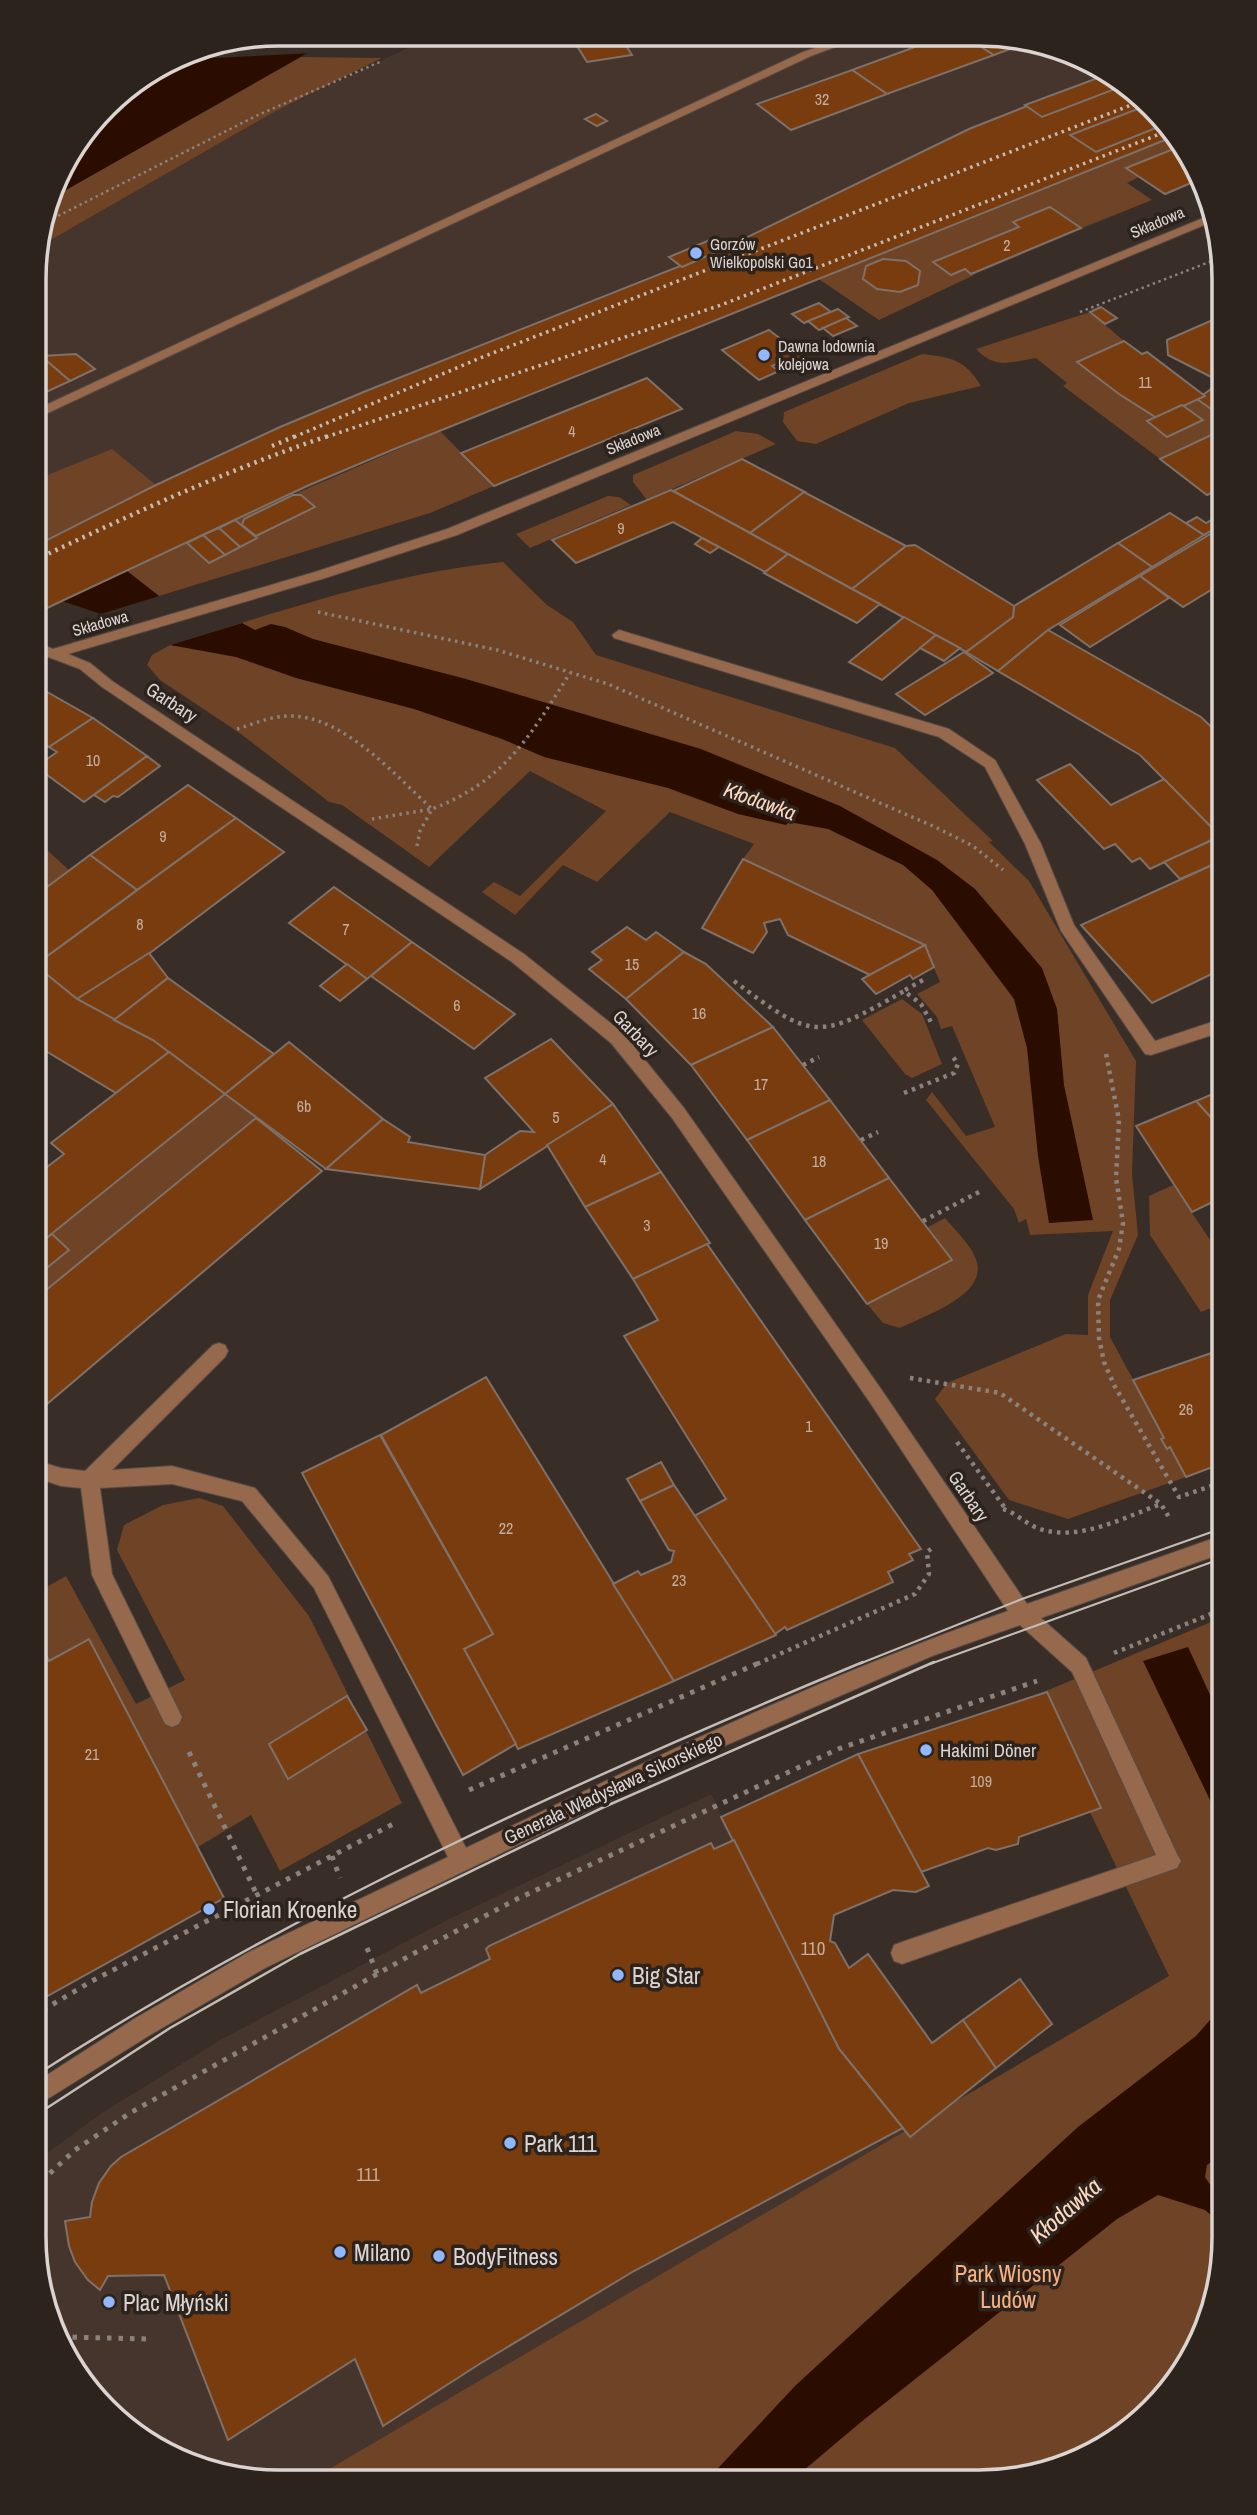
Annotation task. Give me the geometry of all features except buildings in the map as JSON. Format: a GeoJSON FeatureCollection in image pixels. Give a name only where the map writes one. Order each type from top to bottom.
{"type":"FeatureCollection","features":[{"type":"Feature","properties":{"kind":"street"},"geometry":{"type":"LineString","coordinates":[[46,410],[807,54],[831,46]]}},
{"type":"Feature","properties":{"kind":"street","name":"Składowa"},"geometry":{"type":"LineString","coordinates":[[46,655],[122,635],[397,552],[475,523],[1204,222]]}},
{"type":"Feature","properties":{"kind":"street"},"geometry":{"type":"LineString","coordinates":[[619,635],[944,733],[990,764],[1032,844],[1067,927],[1152,1049],[1212,1028]]}},
{"type":"Feature","properties":{"kind":"street","name":"Garbary"},"geometry":{"type":"LineString","coordinates":[[46,651],[85,666],[107,684],[518,958],[617,1038],[678,1113],[1022,1614],[1079,1665]]}},
{"type":"Feature","properties":{"kind":"street"},"geometry":{"type":"LineString","coordinates":[[89,1480],[219,1351]]}},
{"type":"Feature","properties":{"kind":"street"},"geometry":{"type":"LineString","coordinates":[[46,1472],[61,1477],[89,1480],[172,1475],[248,1494],[321,1582],[461,1860]]}},
{"type":"Feature","properties":{"kind":"street"},"geometry":{"type":"LineString","coordinates":[[89,1480],[102,1575],[172,1717]]}},
{"type":"Feature","properties":{"kind":"street","name":"Generała Władysława Sikorskiego"},"geometry":{"type":"LineString","coordinates":[[46,2089],[142,2027],[257,1960],[694,1749],[851,1680],[1022,1614],[1211,1548]]}},
{"type":"Feature","properties":{"kind":"street"},"geometry":{"type":"LineString","coordinates":[[902,1953],[1170,1861],[1079,1665]]}},
{"type":"Feature","properties":{"kind":"path"},"geometry":{"type":"LineString","coordinates":[[53,218],[258,115],[382,61]]}},
{"type":"Feature","properties":{"kind":"path"},"geometry":{"type":"LineString","coordinates":[[266,590],[296,607],[497,650],[608,684],[935,827],[986,856],[1010,878]]}},
{"type":"Feature","properties":{"kind":"path"},"geometry":{"type":"LineString","coordinates":[[323,827],[432,809],[457,801],[478,790],[510,761],[570,673]]}},
{"type":"Feature","properties":{"kind":"path"},"geometry":{"type":"LineString","coordinates":[[233,729],[274,718],[295,716],[321,722],[342,732],[432,809]]}},
{"type":"Feature","properties":{"kind":"path"},"geometry":{"type":"LineString","coordinates":[[390,872],[416,851],[420,831],[432,809]]}},
{"type":"Feature","properties":{"kind":"path"},"geometry":{"type":"LineString","coordinates":[[734,981],[790,1022],[811,1028],[848,1022],[923,980]]}},
{"type":"Feature","properties":{"kind":"path"},"geometry":{"type":"LineString","coordinates":[[905,991],[921,1004],[932,1024]]}},
{"type":"Feature","properties":{"kind":"path"},"geometry":{"type":"LineString","coordinates":[[1102,1042],[1119,1120],[1116,1178],[1123,1223],[1119,1250],[1098,1300],[1104,1362],[1121,1399],[1179,1497],[1211,1486]]}},
{"type":"Feature","properties":{"kind":"path"},"geometry":{"type":"LineString","coordinates":[[803,1065],[819,1057]]}},
{"type":"Feature","properties":{"kind":"path"},"geometry":{"type":"LineString","coordinates":[[904,1093],[954,1073],[958,1064],[953,1057]]}},
{"type":"Feature","properties":{"kind":"path"},"geometry":{"type":"LineString","coordinates":[[860,1140],[878,1132]]}},
{"type":"Feature","properties":{"kind":"path"},"geometry":{"type":"LineString","coordinates":[[923,1221],[981,1191]]}},
{"type":"Feature","properties":{"kind":"path"},"geometry":{"type":"LineString","coordinates":[[909,1378],[1000,1393],[1161,1504],[1170,1519]]}},
{"type":"Feature","properties":{"kind":"path"},"geometry":{"type":"LineString","coordinates":[[46,2008],[356,1842],[434,1805],[915,1594],[928,1580],[932,1567],[927,1552],[1005,1508],[1017,1520],[1045,1531],[1079,1532],[1161,1504]]}},
{"type":"Feature","properties":{"kind":"path"},"geometry":{"type":"LineString","coordinates":[[46,2177],[75,2150],[130,2113],[411,1955],[517,1899],[838,1749],[1155,1639],[1211,1614]]}},
{"type":"Feature","properties":{"kind":"path"},"geometry":{"type":"LineString","coordinates":[[172,1717],[257,1895]]}},
{"type":"Feature","properties":{"kind":"path"},"geometry":{"type":"LineString","coordinates":[[69,2337],[151,2339]]}},
{"type":"Feature","properties":{"kind":"shaded area"},"geometry":{"type":"Polygon","coordinates":[[[412,46],[978,46],[1024,50],[1081,70],[1132,103],[1165,140],[1102,166],[1152,200],[974,275],[879,320],[819,279],[392,450],[219,528],[199,521],[121,457],[151,487],[46,540],[46,263],[48,241],[274,112],[412,46]]]}},
{"type":"Feature","properties":{"kind":"shaded area","name":"Park 111"},"geometry":{"type":"Polygon","coordinates":[[[711,1794],[839,2049],[903,2128],[914,2198],[508,2469],[248,2468],[189,2452],[137,2421],[114,2401],[94,2378],[70,2339],[50,2282],[46,2252],[46,2154],[102,2113],[222,2039],[447,1920],[711,1794]]]}},
{"type":"Feature","properties":{"kind":"green space"},"geometry":{"type":"Polygon","coordinates":[[[301,57],[382,58],[274,112],[48,241],[62,192],[301,57]]]}},
{"type":"Feature","properties":{"kind":"green space"},"geometry":{"type":"Polygon","coordinates":[[[1165,140],[1172,149],[1126,168],[1139,177],[1127,183],[1152,200],[1081,228],[1050,207],[1014,222],[1019,227],[933,262],[950,275],[965,269],[974,275],[879,320],[819,279],[1165,140]]]}},
{"type":"Feature","properties":{"kind":"green space"},"geometry":{"type":"Polygon","coordinates":[[[1090,312],[1124,341],[1078,362],[1154,417],[1147,421],[1167,436],[1203,421],[1182,405],[1197,399],[1212,410],[1212,435],[1160,459],[1063,386],[1067,383],[1036,358],[997,362],[983,356],[976,349],[1090,312]]]}},
{"type":"Feature","properties":{"kind":"green space"},"geometry":{"type":"Polygon","coordinates":[[[922,354],[957,361],[970,370],[981,386],[909,403],[816,444],[797,441],[783,422],[784,412],[922,354]]]}},
{"type":"Feature","properties":{"kind":"green space"},"geometry":{"type":"Polygon","coordinates":[[[440,431],[494,486],[430,513],[159,596],[127,571],[187,543],[209,563],[257,538],[235,520],[440,431]]]}},
{"type":"Feature","properties":{"kind":"green space"},"geometry":{"type":"Polygon","coordinates":[[[736,431],[758,434],[776,444],[647,500],[633,482],[633,475],[736,431]]]}},
{"type":"Feature","properties":{"kind":"green space"},"geometry":{"type":"Polygon","coordinates":[[[112,449],[156,485],[46,540],[46,476],[112,449]]]}},
{"type":"Feature","properties":{"kind":"green space"},"geometry":{"type":"Polygon","coordinates":[[[608,496],[619,497],[631,505],[530,548],[516,534],[608,496]]]}},
{"type":"Feature","properties":{"kind":"green space"},"geometry":{"type":"Polygon","coordinates":[[[503,562],[547,605],[573,622],[596,655],[895,748],[993,841],[989,842],[1029,881],[1136,1061],[1132,1174],[1138,1235],[1110,1300],[1110,1337],[1186,1477],[1068,1519],[1009,1500],[935,1399],[947,1383],[1066,1334],[1088,1335],[1088,1295],[1113,1231],[1030,1235],[1026,1219],[1019,1223],[1014,1209],[926,1100],[932,1092],[966,1136],[995,1127],[952,1026],[941,1029],[937,1017],[917,994],[940,982],[924,945],[743,859],[754,844],[670,812],[597,882],[563,865],[515,915],[482,892],[494,882],[520,896],[606,811],[530,771],[429,867],[342,805],[329,802],[241,734],[160,680],[147,665],[152,655],[170,645],[293,607],[419,575],[503,562]]]}},
{"type":"Feature","properties":{"kind":"green space"},"geometry":{"type":"Polygon","coordinates":[[[46,849],[69,870],[46,888],[46,849]]]}},
{"type":"Feature","properties":{"kind":"green space"},"geometry":{"type":"Polygon","coordinates":[[[902,999],[922,1014],[942,1064],[912,1078],[905,1074],[862,1020],[902,999]]]}},
{"type":"Feature","properties":{"kind":"green space"},"geometry":{"type":"Polygon","coordinates":[[[225,1094],[256,1118],[49,1288],[46,1284],[46,1268],[68,1250],[52,1234],[225,1094]]]}},
{"type":"Feature","properties":{"kind":"green space"},"geometry":{"type":"Polygon","coordinates":[[[1173,1185],[1212,1242],[1211,1308],[1201,1312],[1150,1235],[1149,1196],[1173,1185]]]}},
{"type":"Feature","properties":{"kind":"green space"},"geometry":{"type":"Polygon","coordinates":[[[945,1218],[975,1257],[978,1270],[974,1282],[954,1302],[940,1310],[900,1328],[883,1323],[867,1304],[952,1260],[928,1227],[945,1218]]]}},
{"type":"Feature","properties":{"kind":"green space"},"geometry":{"type":"Polygon","coordinates":[[[199,1498],[223,1506],[309,1616],[402,1803],[280,1871],[251,1815],[198,1847],[89,1639],[49,1661],[46,1655],[46,1587],[66,1576],[136,1704],[185,1680],[117,1550],[124,1525],[163,1505],[199,1498]]]}},
{"type":"Feature","properties":{"kind":"green space","name":"Park Wiosny Ludów"},"geometry":{"type":"Polygon","coordinates":[[[1211,1622],[1211,2252],[1199,2311],[1187,2339],[1172,2366],[1143,2401],[1108,2430],[1081,2445],[1039,2462],[1009,2468],[329,2469],[1169,1976],[1034,1696],[1211,1622]]]}},
{"type":"Feature","properties":{"kind":"water"},"geometry":{"type":"Polygon","coordinates":[[[320,46],[62,192],[77,162],[103,125],[125,103],[162,77],[218,53],[248,47],[320,46]]]}},
{"type":"Feature","properties":{"kind":"water"},"geometry":{"type":"Polygon","coordinates":[[[127,571],[159,596],[101,614],[62,601],[127,571]]]}},
{"type":"Feature","properties":{"kind":"water","name":"Kłodawka"},"geometry":{"type":"Polygon","coordinates":[[[242,623],[255,630],[271,624],[285,627],[313,639],[466,679],[701,749],[840,806],[937,860],[975,889],[1042,968],[1057,1009],[1064,1085],[1093,1220],[1049,1223],[1038,1156],[1027,1048],[1014,999],[932,890],[903,865],[828,829],[789,822],[786,825],[738,814],[668,788],[544,757],[502,739],[414,709],[296,678],[236,657],[170,645],[242,623]]]}},
{"type":"Feature","properties":{"kind":"water"},"geometry":{"type":"Polygon","coordinates":[[[1188,1647],[1211,1698],[1211,1803],[1143,1661],[1188,1647]]]}},
{"type":"Feature","properties":{"kind":"water","name":"Kłodawka"},"geometry":{"type":"Polygon","coordinates":[[[1211,2019],[1211,2162],[1207,2165],[1205,2177],[1211,2186],[1211,2215],[1205,2210],[1158,2195],[1117,2219],[805,2469],[717,2469],[796,2385],[1078,2127],[1196,2036],[1211,2019]]]}},
{"type":"Feature","properties":{"kind":"pier"},"geometry":{"type":"Polygon","coordinates":[[[326,46],[315,53],[203,58],[248,47],[326,46]]]}},
{"type":"Feature","properties":{"kind":"tram line"},"geometry":{"type":"LineString","coordinates":[[859,1664],[1022,1599],[1211,1532]]}},
{"type":"Feature","properties":{"kind":"tram line"},"geometry":{"type":"LineString","coordinates":[[930,1664],[1211,1562]]}},
{"type":"Feature","properties":{"kind":"tram line"},"geometry":{"type":"LineString","coordinates":[[46,2069],[232,1958],[439,1851],[650,1753],[863,1662]]}},
{"type":"Feature","properties":{"kind":"tram line"},"geometry":{"type":"LineString","coordinates":[[46,2109],[170,2028],[300,1954],[604,1807],[934,1662]]}},
{"type":"Feature","properties":{"kind":"railway"},"geometry":{"type":"LineString","coordinates":[[294,437],[480,358],[1133,104]]}},
{"type":"Feature","properties":{"kind":"railway"},"geometry":{"type":"LineString","coordinates":[[326,437],[721,305],[1161,134]]}},
{"type":"Feature","properties":{"kind":"railway"},"geometry":{"type":"LineString","coordinates":[[272,446],[298,435]]}},
{"type":"Feature","properties":{"kind":"railway"},"geometry":{"type":"LineString","coordinates":[[46,555],[218,477],[331,435]]}},
{"type":"Feature","properties":{"kind":"place","name":"Gorzów Wielkopolski Go1"},"geometry":{"type":"Point","coordinates":[696,253]}},
{"type":"Feature","properties":{"kind":"place","name":"Dawna lodownia kolejowa"},"geometry":{"type":"Point","coordinates":[764,355]}},
{"type":"Feature","properties":{"kind":"place","name":"Hakimi Döner"},"geometry":{"type":"Point","coordinates":[926,1750]}},
{"type":"Feature","properties":{"kind":"place","name":"Florian Kroenke"},"geometry":{"type":"Point","coordinates":[209,1909]}},
{"type":"Feature","properties":{"kind":"place","name":"Big Star"},"geometry":{"type":"Point","coordinates":[618,1975]}},
{"type":"Feature","properties":{"kind":"place","name":"Park 111"},"geometry":{"type":"Point","coordinates":[510,2143]}},
{"type":"Feature","properties":{"kind":"place","name":"Milano"},"geometry":{"type":"Point","coordinates":[340,2252]}},
{"type":"Feature","properties":{"kind":"place","name":"BodyFitness"},"geometry":{"type":"Point","coordinates":[439,2256]}},
{"type":"Feature","properties":{"kind":"place","name":"Plac Młyński"},"geometry":{"type":"Point","coordinates":[109,2302]}}]}
